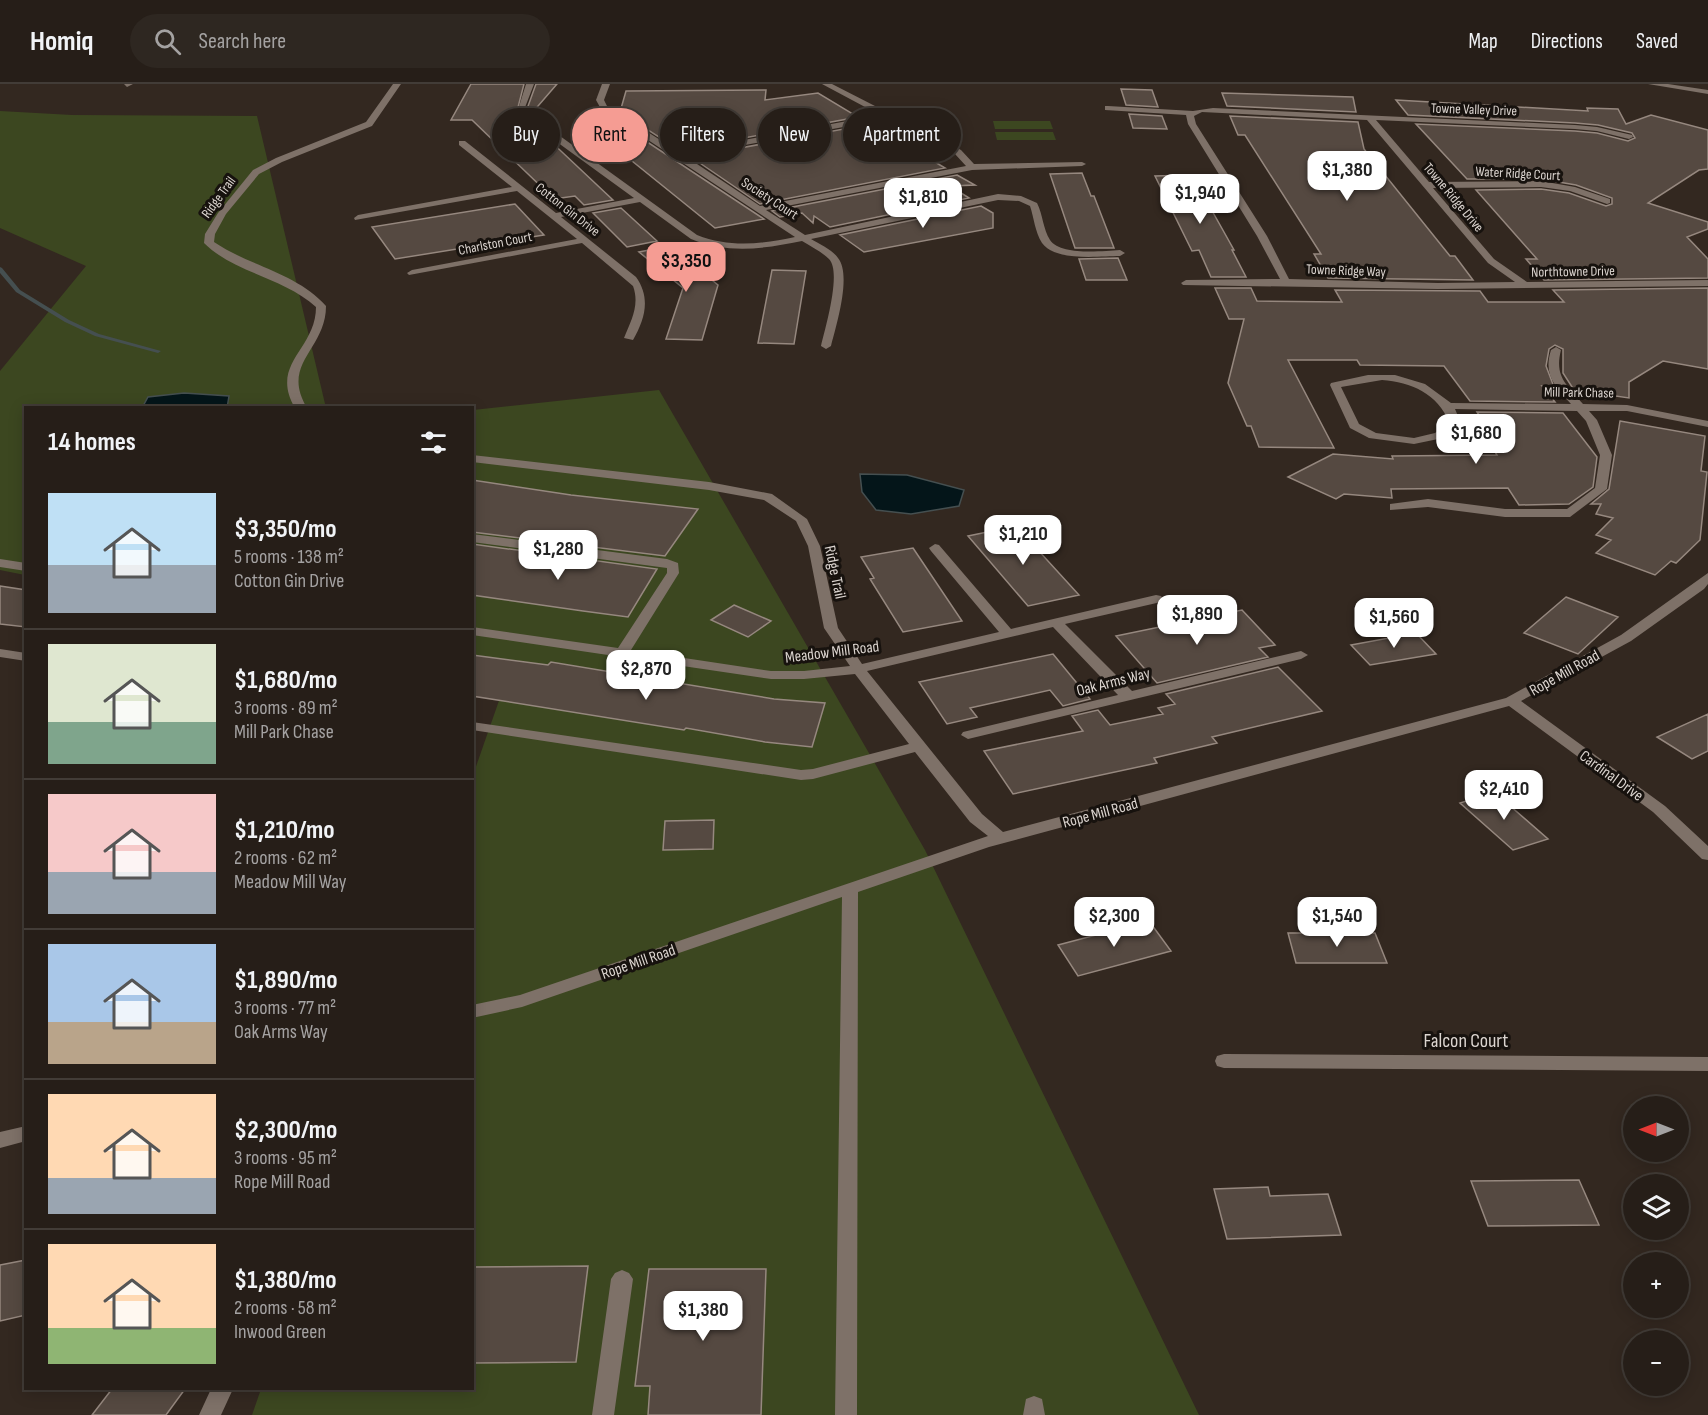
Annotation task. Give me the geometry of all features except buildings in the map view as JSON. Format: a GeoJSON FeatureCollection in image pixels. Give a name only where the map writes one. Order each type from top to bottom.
{"type":"FeatureCollection","features":[{"type":"Feature","properties":{"kind":"street","name":"Ridge Trail"},"geometry":{"type":"LineString","coordinates":[[300,406],[294,393],[294,367],[318,331],[322,316],[321,306],[310,293],[235,261],[218,250],[209,243],[210,234],[236,195],[256,172],[270,163],[369,124],[397,84]]}},
{"type":"Feature","properties":{"kind":"street"},"geometry":{"type":"LineString","coordinates":[[530,84],[520,111],[694,237],[716,245],[756,246],[985,199],[1011,198],[1029,201],[1034,205],[1046,241],[1056,249],[1074,253],[1120,253]]}},
{"type":"Feature","properties":{"kind":"street","name":"Society Court"},"geometry":{"type":"LineString","coordinates":[[606,84],[600,100],[604,107],[660,143]]}},
{"type":"Feature","properties":{"kind":"street"},"geometry":{"type":"LineString","coordinates":[[826,84],[872,108]]}},
{"type":"Feature","properties":{"kind":"street"},"geometry":{"type":"LineString","coordinates":[[1652,84],[1708,92]]}},
{"type":"Feature","properties":{"kind":"street"},"geometry":{"type":"LineString","coordinates":[[1108,108],[1193,113]]}},
{"type":"Feature","properties":{"kind":"street","name":"Towne Valley Drive"},"geometry":{"type":"LineString","coordinates":[[1193,113],[1213,110],[1575,127],[1597,129],[1629,137]]}},
{"type":"Feature","properties":{"kind":"street","name":"Towne Ridge Way"},"geometry":{"type":"LineString","coordinates":[[1193,113],[1190,115],[1192,124],[1262,236],[1286,282],[1438,286]]}},
{"type":"Feature","properties":{"kind":"street","name":"Towne Ridge Drive"},"geometry":{"type":"LineString","coordinates":[[1370,118],[1491,261],[1524,285]]}},
{"type":"Feature","properties":{"kind":"street"},"geometry":{"type":"LineString","coordinates":[[746,142],[843,124]]}},
{"type":"Feature","properties":{"kind":"street","name":"Cotton Gin Drive"},"geometry":{"type":"LineString","coordinates":[[462,143],[633,279],[640,287],[643,300],[628,338]]}},
{"type":"Feature","properties":{"kind":"street"},"geometry":{"type":"LineString","coordinates":[[961,155],[972,167]]}},
{"type":"Feature","properties":{"kind":"street","name":"Society Court"},"geometry":{"type":"LineString","coordinates":[[689,162],[834,258],[840,268],[826,346]]}},
{"type":"Feature","properties":{"kind":"street"},"geometry":{"type":"LineString","coordinates":[[761,208],[972,167],[1082,164]]}},
{"type":"Feature","properties":{"kind":"street","name":"Water Ridge Court"},"geometry":{"type":"LineString","coordinates":[[1427,185],[1541,184],[1572,189],[1607,201]]}},
{"type":"Feature","properties":{"kind":"street"},"geometry":{"type":"LineString","coordinates":[[358,218],[519,188]]}},
{"type":"Feature","properties":{"kind":"street"},"geometry":{"type":"LineString","coordinates":[[551,213],[638,196]]}},
{"type":"Feature","properties":{"kind":"street","name":"Charlston Court"},"geometry":{"type":"LineString","coordinates":[[412,273],[584,240]]}},
{"type":"Feature","properties":{"kind":"street"},"geometry":{"type":"LineString","coordinates":[[1186,283],[1286,282]]}},
{"type":"Feature","properties":{"kind":"street","name":"Northtowne Drive"},"geometry":{"type":"LineString","coordinates":[[1438,286],[1708,283]]}},
{"type":"Feature","properties":{"kind":"street"},"geometry":{"type":"LineString","coordinates":[[1394,507],[1428,503],[1505,513],[1570,513],[1601,489],[1606,455],[1592,420],[1558,382],[1552,364],[1556,350]]}},
{"type":"Feature","properties":{"kind":"street"},"geometry":{"type":"LineString","coordinates":[[1367,377],[1404,378],[1431,391],[1448,406],[1455,423],[1439,436],[1414,441],[1373,436],[1354,426],[1335,385],[1367,377]]}},
{"type":"Feature","properties":{"kind":"street","name":"Mill Park Chase"},"geometry":{"type":"LineString","coordinates":[[1448,406],[1627,408],[1708,424]]}},
{"type":"Feature","properties":{"kind":"street","name":"Ridge Trail"},"geometry":{"type":"LineString","coordinates":[[474,458],[709,486],[768,497],[801,519],[814,546],[831,628],[918,746],[976,818],[1000,838]]}},
{"type":"Feature","properties":{"kind":"street"},"geometry":{"type":"LineString","coordinates":[[474,538],[667,563],[673,566],[673,573],[622,653]]}},
{"type":"Feature","properties":{"kind":"street"},"geometry":{"type":"LineString","coordinates":[[935,548],[1008,634]]}},
{"type":"Feature","properties":{"kind":"street"},"geometry":{"type":"LineString","coordinates":[[0,563],[24,567]]}},
{"type":"Feature","properties":{"kind":"street","name":"Rope Mill Road"},"geometry":{"type":"LineString","coordinates":[[474,1012],[522,1001],[1000,838],[1511,701],[1626,638],[1699,586],[1708,577]]}},
{"type":"Feature","properties":{"kind":"street","name":"Meadow Mill Road"},"geometry":{"type":"LineString","coordinates":[[474,632],[771,675],[804,675],[859,669],[1156,599]]}},
{"type":"Feature","properties":{"kind":"street"},"geometry":{"type":"LineString","coordinates":[[1056,623],[1127,695]]}},
{"type":"Feature","properties":{"kind":"street"},"geometry":{"type":"LineString","coordinates":[[0,653],[24,657]]}},
{"type":"Feature","properties":{"kind":"street","name":"Oak Arms Way"},"geometry":{"type":"LineString","coordinates":[[968,735],[1301,655]]}},
{"type":"Feature","properties":{"kind":"street","name":"Cardinal Drive"},"geometry":{"type":"LineString","coordinates":[[1511,701],[1659,808],[1708,855]]}},
{"type":"Feature","properties":{"kind":"street"},"geometry":{"type":"LineString","coordinates":[[474,726],[801,775],[813,774],[918,746]]}},
{"type":"Feature","properties":{"kind":"street"},"geometry":{"type":"LineString","coordinates":[[846,1415],[850,889]]}},
{"type":"Feature","properties":{"kind":"street","name":"Falcon Court"},"geometry":{"type":"LineString","coordinates":[[1224,1061],[1708,1064]]}},
{"type":"Feature","properties":{"kind":"street"},"geometry":{"type":"LineString","coordinates":[[0,1140],[24,1134]]}},
{"type":"Feature","properties":{"kind":"street"},"geometry":{"type":"LineString","coordinates":[[603,1415],[622,1279]]}},
{"type":"Feature","properties":{"kind":"street"},"geometry":{"type":"LineString","coordinates":[[210,1415],[222,1390]]}},
{"type":"Feature","properties":{"kind":"green space"},"geometry":{"type":"Polygon","coordinates":[[[0,111],[72,115],[257,116],[326,406],[24,406],[24,575],[0,570],[0,371],[86,266],[0,228],[0,111]]]}},
{"type":"Feature","properties":{"kind":"green space"},"geometry":{"type":"Polygon","coordinates":[[[993,121],[1050,121],[1053,129],[995,129],[993,121]]]}},
{"type":"Feature","properties":{"kind":"green space"},"geometry":{"type":"Polygon","coordinates":[[[995,132],[1053,132],[1056,140],[997,140],[995,132]]]}},
{"type":"Feature","properties":{"kind":"green space"},"geometry":{"type":"Polygon","coordinates":[[[659,390],[925,850],[1199,1415],[252,1415],[261,1390],[474,1390],[474,772],[509,672],[474,665],[474,410],[659,390]]]}},
{"type":"Feature","properties":{"kind":"shaded area"},"geometry":{"type":"Polygon","coordinates":[[[184,393],[229,396],[227,406],[143,406],[148,397],[184,393]]]}},
{"type":"Feature","properties":{"kind":"shaded area"},"geometry":{"type":"Polygon","coordinates":[[[860,474],[907,475],[964,490],[959,506],[911,514],[876,510],[862,492],[860,474]]]}},
{"type":"Feature","properties":{"kind":"waterway"},"geometry":{"type":"LineString","coordinates":[[0,269],[18,291],[67,321],[97,335],[158,351]]}}]}
